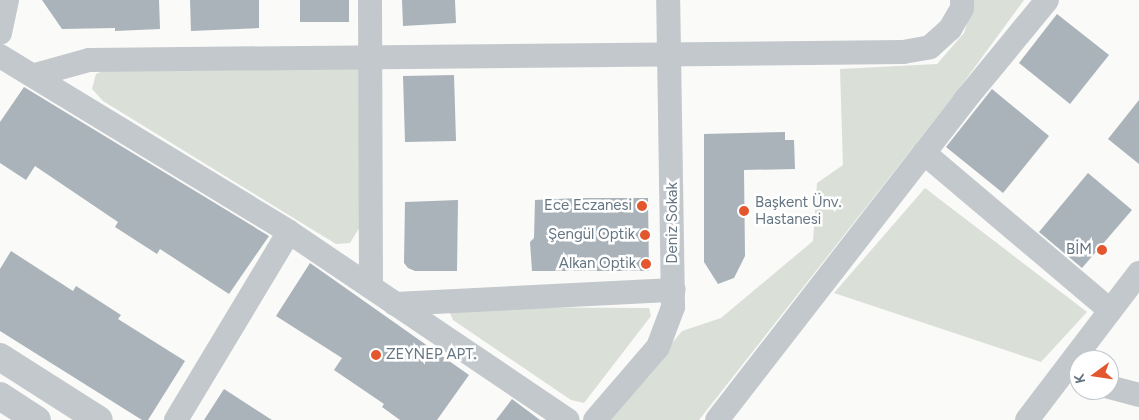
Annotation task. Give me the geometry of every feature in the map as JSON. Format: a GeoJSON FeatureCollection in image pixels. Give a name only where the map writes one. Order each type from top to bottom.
{"type":"FeatureCollection","features":[{"type":"Feature","properties":{"kind":"street"},"geometry":{"type":"LineString","coordinates":[[0,33],[7,0]]}},
{"type":"Feature","properties":{"kind":"street"},"geometry":{"type":"LineString","coordinates":[[370,0],[371,287]]}},
{"type":"Feature","properties":{"kind":"street","name":"Deniz Sokak"},"geometry":{"type":"LineString","coordinates":[[595,420],[658,347],[673,307],[671,55],[668,0]]}},
{"type":"Feature","properties":{"kind":"street"},"geometry":{"type":"LineString","coordinates":[[35,75],[90,60],[903,52],[930,47],[950,30],[962,8],[962,0]]}},
{"type":"Feature","properties":{"kind":"street"},"geometry":{"type":"LineString","coordinates":[[717,420],[924,153],[1048,0]]}},
{"type":"Feature","properties":{"kind":"street"},"geometry":{"type":"LineString","coordinates":[[0,56],[35,75],[289,232],[568,420]]}},
{"type":"Feature","properties":{"kind":"street"},"geometry":{"type":"LineString","coordinates":[[924,153],[1110,310]]}},
{"type":"Feature","properties":{"kind":"street"},"geometry":{"type":"LineString","coordinates":[[176,420],[289,232]]}},
{"type":"Feature","properties":{"kind":"street"},"geometry":{"type":"LineString","coordinates":[[1087,350],[1110,310],[1139,273]]}},
{"type":"Feature","properties":{"kind":"street"},"geometry":{"type":"LineString","coordinates":[[395,304],[442,299],[674,290]]}},
{"type":"Feature","properties":{"kind":"street"},"geometry":{"type":"LineString","coordinates":[[0,357],[99,420]]}},
{"type":"Feature","properties":{"kind":"street"},"geometry":{"type":"LineString","coordinates":[[1027,420],[1069,379]]}},
{"type":"Feature","properties":{"kind":"street"},"geometry":{"type":"LineString","coordinates":[[1119,389],[1139,394]]}},
{"type":"Feature","properties":{"kind":"street"},"geometry":{"type":"LineString","coordinates":[[0,396],[37,420]]}},
{"type":"Feature","properties":{"kind":"shaded area"},"geometry":{"type":"Polygon","coordinates":[[[974,0],[1024,0],[958,90],[699,420],[610,420],[682,331],[721,318],[813,241],[817,183],[843,165],[840,69],[937,64],[964,33],[974,0]]]}},
{"type":"Feature","properties":{"kind":"shaded area"},"geometry":{"type":"Polygon","coordinates":[[[345,63],[360,70],[361,225],[350,243],[336,244],[103,101],[92,89],[96,74],[105,70],[345,63]]]}},
{"type":"Feature","properties":{"kind":"shaded area"},"geometry":{"type":"Polygon","coordinates":[[[925,188],[1087,312],[1041,362],[834,293],[925,188]]]}},
{"type":"Feature","properties":{"kind":"shaded area"},"geometry":{"type":"Polygon","coordinates":[[[456,307],[649,308],[651,316],[584,403],[571,400],[453,320],[450,313],[456,307]]]}},
{"type":"Feature","properties":{"kind":"building"},"geometry":{"type":"Polygon","coordinates":[[[42,0],[159,0],[160,29],[115,31],[115,28],[62,29],[42,0]]]}},
{"type":"Feature","properties":{"kind":"building"},"geometry":{"type":"Polygon","coordinates":[[[190,0],[259,0],[259,28],[191,31],[190,0]]]}},
{"type":"Feature","properties":{"kind":"building"},"geometry":{"type":"Polygon","coordinates":[[[300,0],[349,0],[349,22],[300,22],[300,0]]]}},
{"type":"Feature","properties":{"kind":"building"},"geometry":{"type":"Polygon","coordinates":[[[402,0],[455,0],[456,23],[403,26],[402,0]]]}},
{"type":"Feature","properties":{"kind":"building"},"geometry":{"type":"Polygon","coordinates":[[[1057,14],[1109,55],[1070,104],[1019,63],[1057,14]]]}},
{"type":"Feature","properties":{"kind":"building"},"geometry":{"type":"Polygon","coordinates":[[[454,75],[456,141],[405,142],[403,76],[454,75]]]}},
{"type":"Feature","properties":{"kind":"building"},"geometry":{"type":"Polygon","coordinates":[[[24,87],[269,236],[229,294],[160,249],[157,254],[115,227],[118,222],[35,166],[26,180],[0,163],[0,122],[24,87]]]}},
{"type":"Feature","properties":{"kind":"building"},"geometry":{"type":"Polygon","coordinates":[[[992,89],[1049,136],[1003,193],[946,147],[992,89]]]}},
{"type":"Feature","properties":{"kind":"building"},"geometry":{"type":"Polygon","coordinates":[[[1139,100],[1139,164],[1108,139],[1139,100]]]}},
{"type":"Feature","properties":{"kind":"building"},"geometry":{"type":"Polygon","coordinates":[[[785,132],[785,140],[794,140],[795,169],[744,170],[745,256],[734,278],[718,284],[704,262],[704,134],[785,132]]]}},
{"type":"Feature","properties":{"kind":"building"},"geometry":{"type":"Polygon","coordinates":[[[1088,173],[1132,210],[1082,268],[1039,232],[1088,173]]]}},
{"type":"Feature","properties":{"kind":"building"},"geometry":{"type":"Polygon","coordinates":[[[648,198],[649,271],[532,271],[530,242],[534,238],[535,200],[648,198]]]}},
{"type":"Feature","properties":{"kind":"building"},"geometry":{"type":"Polygon","coordinates":[[[458,200],[457,271],[415,271],[408,268],[404,263],[405,202],[458,200]]]}},
{"type":"Feature","properties":{"kind":"building"},"geometry":{"type":"Polygon","coordinates":[[[11,251],[73,291],[76,286],[121,315],[118,319],[185,361],[148,420],[142,420],[0,331],[0,269],[11,251]]]}},
{"type":"Feature","properties":{"kind":"building"},"geometry":{"type":"Polygon","coordinates":[[[310,263],[469,375],[437,420],[400,420],[382,407],[384,404],[334,370],[342,358],[276,316],[310,263]]]}},
{"type":"Feature","properties":{"kind":"building"},"geometry":{"type":"Polygon","coordinates":[[[224,389],[272,420],[204,420],[224,389]]]}},
{"type":"Feature","properties":{"kind":"building"},"geometry":{"type":"Polygon","coordinates":[[[512,399],[540,420],[496,420],[512,399]]]}},
{"type":"Feature","properties":{"kind":"place","name":"Ece Eczanesi"},"geometry":{"type":"Point","coordinates":[642,206]}},
{"type":"Feature","properties":{"kind":"place","name":"Başkent Ünv. Hastanesi"},"geometry":{"type":"Point","coordinates":[744,211]}},
{"type":"Feature","properties":{"kind":"place","name":"Şengül Optik"},"geometry":{"type":"Point","coordinates":[645,235]}},
{"type":"Feature","properties":{"kind":"place","name":"BİM"},"geometry":{"type":"Point","coordinates":[1102,250]}},
{"type":"Feature","properties":{"kind":"place","name":"Alkan Optik"},"geometry":{"type":"Point","coordinates":[646,264]}},
{"type":"Feature","properties":{"kind":"place","name":"ZEYNEP APT."},"geometry":{"type":"Point","coordinates":[376,355]}}]}
